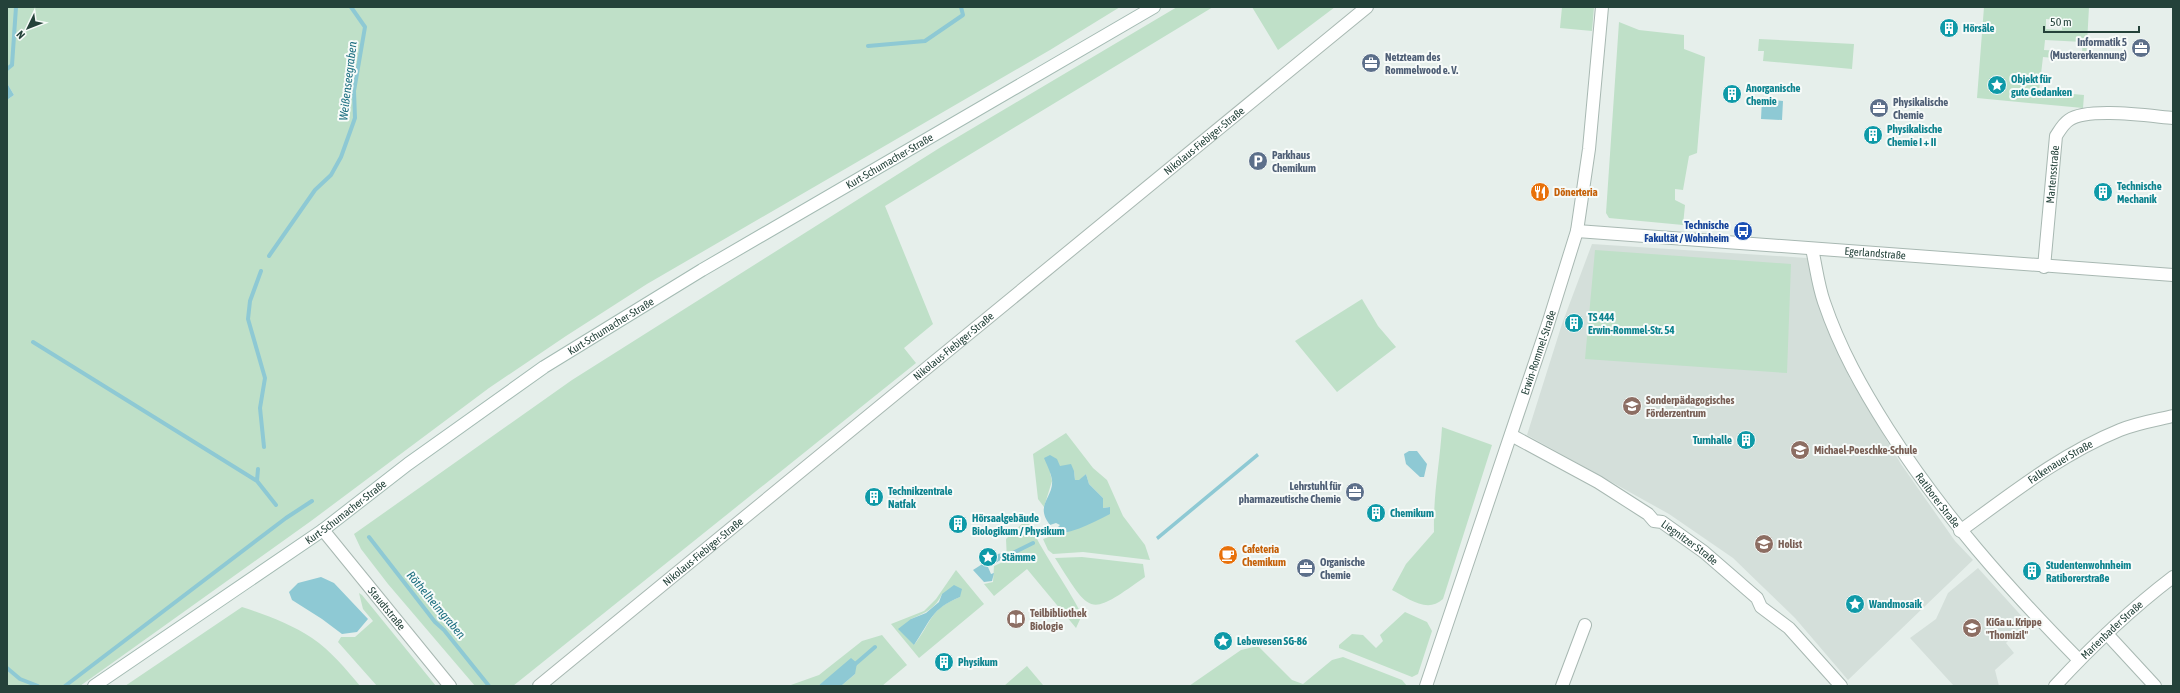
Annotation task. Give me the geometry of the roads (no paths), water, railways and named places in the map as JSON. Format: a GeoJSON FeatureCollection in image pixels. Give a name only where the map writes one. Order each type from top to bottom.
{"type":"FeatureCollection","features":[{"type":"Feature","properties":{"kind":"street","name":"Kurt-Schumacher-Straße"},"geometry":{"type":"LineString","coordinates":[[94,686],[323,530],[408,464],[544,367],[597,333],[1154,7]]}},
{"type":"Feature","properties":{"kind":"street","name":"Nikolaus-Fiebiger-Straße"},"geometry":{"type":"LineString","coordinates":[[539,686],[1367,7]]}},
{"type":"Feature","properties":{"kind":"street","name":"Erwin-Rommel-Straße"},"geometry":{"type":"LineString","coordinates":[[1426,686],[1511,435],[1577,231],[1589,149],[1602,7]]}},
{"type":"Feature","properties":{"kind":"street","name":"Martensstraße"},"geometry":{"type":"LineString","coordinates":[[2044,267],[2056,136],[2063,125],[2070,119],[2092,113],[2173,118]]}},
{"type":"Feature","properties":{"kind":"street","name":"Egerlandstraße"},"geometry":{"type":"LineString","coordinates":[[1577,231],[2044,267],[2173,275]]}},
{"type":"Feature","properties":{"kind":"street","name":"Ratiborer Straße"},"geometry":{"type":"LineString","coordinates":[[1812,249],[1823,300],[1837,338],[1857,380],[1911,465],[1960,531],[2017,598],[2079,660]]}},
{"type":"Feature","properties":{"kind":"street","name":"Falkenauer Straße"},"geometry":{"type":"LineString","coordinates":[[1960,531],[2018,488],[2067,456],[2121,430],[2173,416]]}},
{"type":"Feature","properties":{"kind":"street","name":"Liegnitzer Straße"},"geometry":{"type":"LineString","coordinates":[[1511,435],[1598,482],[1648,514],[1654,521],[1662,522],[1704,552],[1757,598],[1761,607],[1789,628],[1842,686]]}},
{"type":"Feature","properties":{"kind":"street","name":"Staudtstraße"},"geometry":{"type":"LineString","coordinates":[[323,530],[450,686]]}},
{"type":"Feature","properties":{"kind":"street","name":"Marienbader Straße"},"geometry":{"type":"LineString","coordinates":[[2055,686],[2079,660],[2107,634],[2173,577]]}},
{"type":"Feature","properties":{"kind":"street"},"geometry":{"type":"LineString","coordinates":[[1562,686],[1585,625]]}},
{"type":"Feature","properties":{"kind":"street"},"geometry":{"type":"LineString","coordinates":[[2107,634],[2155,686]]}},
{"type":"Feature","properties":{"kind":"water"},"geometry":{"type":"Polygon","coordinates":[[[7,83],[14,95],[7,100],[7,83]]]}},
{"type":"Feature","properties":{"kind":"water"},"geometry":{"type":"Polygon","coordinates":[[[1762,99],[1783,101],[1782,120],[1761,119],[1762,99]]]}},
{"type":"Feature","properties":{"kind":"water"},"geometry":{"type":"Polygon","coordinates":[[[1409,451],[1417,451],[1427,464],[1424,477],[1420,477],[1406,464],[1404,454],[1409,451]]]}},
{"type":"Feature","properties":{"kind":"water"},"geometry":{"type":"Polygon","coordinates":[[[1257,453],[1259,456],[1158,540],[1156,537],[1257,453]]]}},
{"type":"Feature","properties":{"kind":"water"},"geometry":{"type":"Polygon","coordinates":[[[1050,455],[1057,459],[1060,466],[1071,464],[1074,471],[1075,480],[1079,480],[1086,474],[1089,484],[1103,498],[1103,508],[1110,507],[1110,514],[1079,528],[1064,533],[1047,536],[1047,533],[1055,530],[1060,525],[1056,523],[1050,525],[1044,512],[1044,506],[1052,486],[1052,480],[1044,458],[1050,455]]]}},
{"type":"Feature","properties":{"kind":"water"},"geometry":{"type":"Polygon","coordinates":[[[1006,552],[1006,557],[988,567],[991,574],[994,573],[992,581],[984,582],[973,570],[998,554],[1006,552]]]}},
{"type":"Feature","properties":{"kind":"water"},"geometry":{"type":"Polygon","coordinates":[[[321,577],[334,583],[368,619],[357,632],[342,634],[292,600],[289,592],[298,583],[321,577]]]}},
{"type":"Feature","properties":{"kind":"water"},"geometry":{"type":"Polygon","coordinates":[[[954,585],[962,589],[960,597],[950,601],[932,616],[914,645],[898,629],[911,619],[926,613],[939,602],[942,594],[954,585]]]}},
{"type":"Feature","properties":{"kind":"water"},"geometry":{"type":"Polygon","coordinates":[[[851,658],[857,663],[855,674],[841,686],[818,686],[851,658]]]}},
{"type":"Feature","properties":{"kind":"waterway"},"geometry":{"type":"LineString","coordinates":[[7,69],[12,65],[16,7]]}},
{"type":"Feature","properties":{"kind":"waterway","name":"Weißenseegraben"},"geometry":{"type":"LineString","coordinates":[[269,256],[315,190],[331,175],[341,157],[355,118],[354,91],[365,27],[351,7]]}},
{"type":"Feature","properties":{"kind":"waterway"},"geometry":{"type":"LineString","coordinates":[[868,46],[925,41],[963,15],[961,7]]}},
{"type":"Feature","properties":{"kind":"waterway","name":"Weißenseegraben"},"geometry":{"type":"LineString","coordinates":[[261,271],[250,301],[248,319],[265,378],[260,408],[264,447]]}},
{"type":"Feature","properties":{"kind":"waterway"},"geometry":{"type":"LineString","coordinates":[[33,342],[257,481],[276,505]]}},
{"type":"Feature","properties":{"kind":"waterway","name":"Weißenseegraben"},"geometry":{"type":"LineString","coordinates":[[257,481],[258,469]]}},
{"type":"Feature","properties":{"kind":"waterway"},"geometry":{"type":"LineString","coordinates":[[65,686],[286,518],[312,501]]}},
{"type":"Feature","properties":{"kind":"waterway","name":"Röthelheimgraben"},"geometry":{"type":"LineString","coordinates":[[369,537],[435,622],[444,630],[489,686]]}},
{"type":"Feature","properties":{"kind":"waterway"},"geometry":{"type":"LineString","coordinates":[[1003,558],[1033,543]]}},
{"type":"Feature","properties":{"kind":"waterway"},"geometry":{"type":"LineString","coordinates":[[853,666],[875,647]]}},
{"type":"Feature","properties":{"kind":"waterway"},"geometry":{"type":"LineString","coordinates":[[7,668],[20,679],[38,686]]}},
{"type":"Feature","properties":{"kind":"place","name":"Hörsäle"},"geometry":{"type":"Point","coordinates":[1949,28]}},
{"type":"Feature","properties":{"kind":"place","name":"Informatik 5 (Mustererkennung)"},"geometry":{"type":"Point","coordinates":[2141,48]}},
{"type":"Feature","properties":{"kind":"place","name":"Netzteam des Rommelwood e. V."},"geometry":{"type":"Point","coordinates":[1371,63]}},
{"type":"Feature","properties":{"kind":"place","name":"Objekt für gute Gedanken"},"geometry":{"type":"Point","coordinates":[1997,85]}},
{"type":"Feature","properties":{"kind":"place","name":"Anorganische Chemie"},"geometry":{"type":"Point","coordinates":[1732,94]}},
{"type":"Feature","properties":{"kind":"place","name":"Physikalische Chemie"},"geometry":{"type":"Point","coordinates":[1879,108]}},
{"type":"Feature","properties":{"kind":"place","name":"Physikalische Chemie I + II"},"geometry":{"type":"Point","coordinates":[1873,135]}},
{"type":"Feature","properties":{"kind":"place","name":"Parkhaus Chemikum"},"geometry":{"type":"Point","coordinates":[1258,161]}},
{"type":"Feature","properties":{"kind":"place","name":"Dönerteria"},"geometry":{"type":"Point","coordinates":[1540,192]}},
{"type":"Feature","properties":{"kind":"place","name":"Technische Mechanik"},"geometry":{"type":"Point","coordinates":[2103,192]}},
{"type":"Feature","properties":{"kind":"place","name":"Technische Fakultät / Wohnheim"},"geometry":{"type":"Point","coordinates":[1743,231]}},
{"type":"Feature","properties":{"kind":"place","name":"TS 444 Erwin-Rommel-Str. 54"},"geometry":{"type":"Point","coordinates":[1574,323]}},
{"type":"Feature","properties":{"kind":"place","name":"Sonderpädagogisches Förderzentrum"},"geometry":{"type":"Point","coordinates":[1632,406]}},
{"type":"Feature","properties":{"kind":"place","name":"Turnhalle"},"geometry":{"type":"Point","coordinates":[1746,440]}},
{"type":"Feature","properties":{"kind":"place","name":"Michael-Poeschke-Schule"},"geometry":{"type":"Point","coordinates":[1800,450]}},
{"type":"Feature","properties":{"kind":"place","name":"Lehrstuhl für pharmazeutische Chemie"},"geometry":{"type":"Point","coordinates":[1355,492]}},
{"type":"Feature","properties":{"kind":"place","name":"Technikzentrale Natfak"},"geometry":{"type":"Point","coordinates":[874,497]}},
{"type":"Feature","properties":{"kind":"place","name":"Chemikum"},"geometry":{"type":"Point","coordinates":[1376,513]}},
{"type":"Feature","properties":{"kind":"place","name":"Hörsaalgebäude Biologikum / Physikum"},"geometry":{"type":"Point","coordinates":[958,524]}},
{"type":"Feature","properties":{"kind":"place","name":"Holist"},"geometry":{"type":"Point","coordinates":[1764,544]}},
{"type":"Feature","properties":{"kind":"place","name":"Cafeteria Chemikum"},"geometry":{"type":"Point","coordinates":[1228,555]}},
{"type":"Feature","properties":{"kind":"place","name":"Stämme"},"geometry":{"type":"Point","coordinates":[988,557]}},
{"type":"Feature","properties":{"kind":"place","name":"Organische Chemie"},"geometry":{"type":"Point","coordinates":[1306,568]}},
{"type":"Feature","properties":{"kind":"place","name":"Studentenwohnheim Ratiborerstraße"},"geometry":{"type":"Point","coordinates":[2032,571]}},
{"type":"Feature","properties":{"kind":"place","name":"Wandmosaik"},"geometry":{"type":"Point","coordinates":[1855,604]}},
{"type":"Feature","properties":{"kind":"place","name":"Teilbibliothek Biologie"},"geometry":{"type":"Point","coordinates":[1016,619]}},
{"type":"Feature","properties":{"kind":"place","name":"KiGa u. Krippe \"Thomizil\""},"geometry":{"type":"Point","coordinates":[1972,628]}},
{"type":"Feature","properties":{"kind":"place","name":"Lebewesen SG-86"},"geometry":{"type":"Point","coordinates":[1223,641]}},
{"type":"Feature","properties":{"kind":"place","name":"Physikum"},"geometry":{"type":"Point","coordinates":[944,662]}}]}
